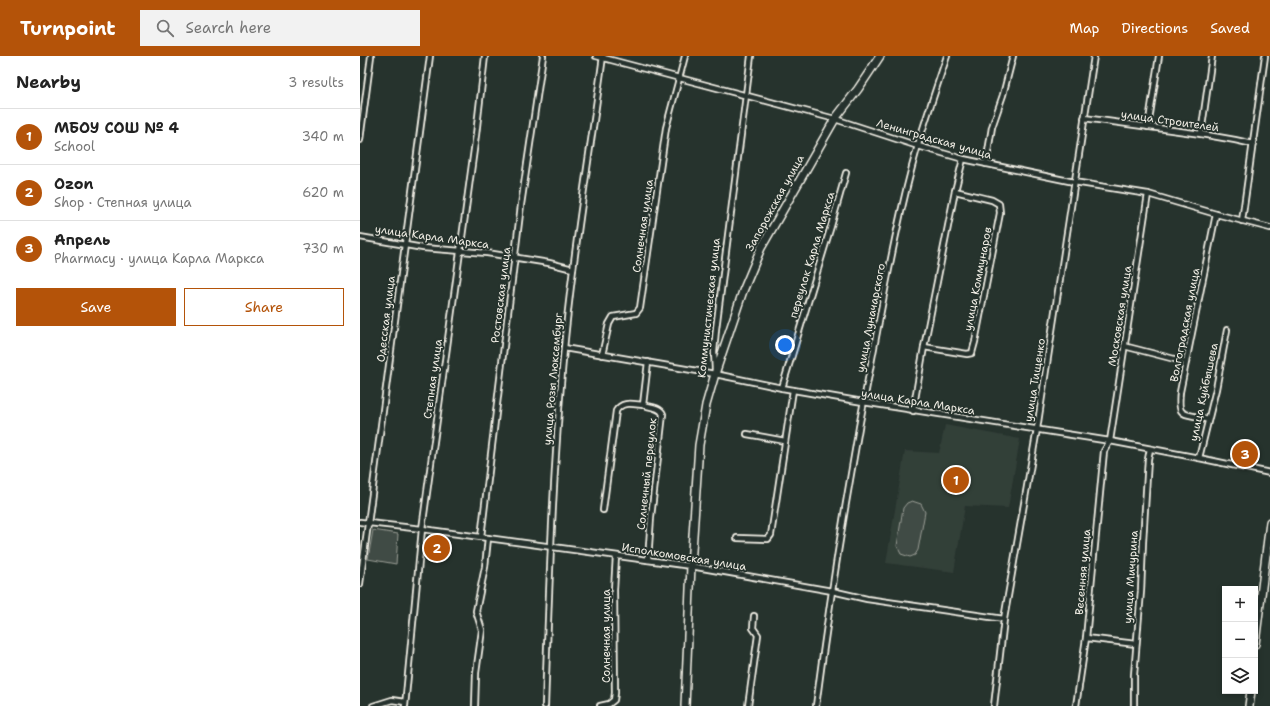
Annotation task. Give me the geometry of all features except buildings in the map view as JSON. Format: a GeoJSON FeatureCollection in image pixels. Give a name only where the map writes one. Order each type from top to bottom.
{"type":"FeatureCollection","features":[{"type":"Feature","properties":{"kind":"main road","name":"Запорожская улица"},"geometry":{"type":"LineString","coordinates":[[715,374],[743,291],[761,248],[835,119],[858,89],[880,56]]}},
{"type":"Feature","properties":{"kind":"main road","name":"Коммунистическая улица"},"geometry":{"type":"LineString","coordinates":[[685,706],[691,566],[699,444],[706,405],[715,374]]}},
{"type":"Feature","properties":{"kind":"main road"},"geometry":{"type":"LineString","coordinates":[[1258,622],[1270,522]]}},
{"type":"Feature","properties":{"kind":"main road"},"geometry":{"type":"LineString","coordinates":[[1249,706],[1251,694]]}},
{"type":"Feature","properties":{"kind":"street"},"geometry":{"type":"LineString","coordinates":[[360,140],[371,56]]}},
{"type":"Feature","properties":{"kind":"street","name":"Одесская улица"},"geometry":{"type":"LineString","coordinates":[[360,584],[430,56]]}},
{"type":"Feature","properties":{"kind":"street","name":"Степная улица"},"geometry":{"type":"LineString","coordinates":[[405,704],[422,529],[476,135],[485,56]]}},
{"type":"Feature","properties":{"kind":"street","name":"Ростовская улица"},"geometry":{"type":"LineString","coordinates":[[481,537],[514,258],[543,56]]}},
{"type":"Feature","properties":{"kind":"street","name":"Ленинградская улица"},"geometry":{"type":"LineString","coordinates":[[596,56],[835,119],[963,159],[1074,182],[1148,194],[1270,228]]}},
{"type":"Feature","properties":{"kind":"street"},"geometry":{"type":"LineString","coordinates":[[679,79],[685,56]]}},
{"type":"Feature","properties":{"kind":"street","name":"Коммунистическая улица"},"geometry":{"type":"LineString","coordinates":[[715,374],[714,352],[716,329],[751,56]]}},
{"type":"Feature","properties":{"kind":"street","name":"улица Луначарского"},"geometry":{"type":"LineString","coordinates":[[816,706],[845,505],[888,274],[918,146],[946,56]]}},
{"type":"Feature","properties":{"kind":"street"},"geometry":{"type":"LineString","coordinates":[[986,164],[992,127],[1014,56]]}},
{"type":"Feature","properties":{"kind":"street","name":"улица Тищенко"},"geometry":{"type":"LineString","coordinates":[[994,706],[1004,619],[1037,429],[1094,56]]}},
{"type":"Feature","properties":{"kind":"street"},"geometry":{"type":"LineString","coordinates":[[1148,127],[1159,56]]}},
{"type":"Feature","properties":{"kind":"street"},"geometry":{"type":"LineString","coordinates":[[1201,134],[1212,56]]}},
{"type":"Feature","properties":{"kind":"street"},"geometry":{"type":"LineString","coordinates":[[1242,221],[1265,56]]}},
{"type":"Feature","properties":{"kind":"street","name":"улица Розы Люксембург"},"geometry":{"type":"LineString","coordinates":[[545,706],[554,489],[564,348],[573,269],[603,57]]}},
{"type":"Feature","properties":{"kind":"street","name":"Солнечная улица"},"geometry":{"type":"LineString","coordinates":[[602,355],[609,324],[613,317],[636,313],[640,308],[666,128],[679,79]]}},
{"type":"Feature","properties":{"kind":"street","name":"улица Строителей"},"geometry":{"type":"LineString","coordinates":[[1084,118],[1201,134],[1253,144]]}},
{"type":"Feature","properties":{"kind":"street"},"geometry":{"type":"LineString","coordinates":[[913,411],[924,347],[955,191],[963,159]]}},
{"type":"Feature","properties":{"kind":"street","name":"переулок Карла Маркса"},"geometry":{"type":"LineString","coordinates":[[782,388],[846,173]]}},
{"type":"Feature","properties":{"kind":"street","name":"улица Коммунаров"},"geometry":{"type":"LineString","coordinates":[[924,347],[967,354],[972,353],[975,342],[1000,213],[999,204],[992,200],[955,191]]}},
{"type":"Feature","properties":{"kind":"street","name":"Московская улица"},"geometry":{"type":"LineString","coordinates":[[1110,441],[1148,194]]}},
{"type":"Feature","properties":{"kind":"street","name":"Волгоградская улица"},"geometry":{"type":"LineString","coordinates":[[1208,420],[1183,414],[1179,405],[1180,392],[1216,214]]}},
{"type":"Feature","properties":{"kind":"street","name":"улица Карла Маркса"},"geometry":{"type":"LineString","coordinates":[[360,237],[423,248],[487,253],[549,263],[573,269]]}},
{"type":"Feature","properties":{"kind":"street","name":"улица Куйбышева"},"geometry":{"type":"LineString","coordinates":[[1199,458],[1216,389],[1227,330]]}},
{"type":"Feature","properties":{"kind":"street"},"geometry":{"type":"LineString","coordinates":[[1124,346],[1186,362]]}},
{"type":"Feature","properties":{"kind":"street","name":"улица Карла Маркса"},"geometry":{"type":"LineString","coordinates":[[564,348],[715,374],[782,388],[913,411],[1110,441],[1270,473]]}},
{"type":"Feature","properties":{"kind":"street"},"geometry":{"type":"LineString","coordinates":[[603,510],[616,411],[619,406],[625,404],[642,405],[648,362]]}},
{"type":"Feature","properties":{"kind":"street"},"geometry":{"type":"LineString","coordinates":[[737,538],[768,539],[771,534],[793,390]]}},
{"type":"Feature","properties":{"kind":"street","name":"Солнечный переулок"},"geometry":{"type":"LineString","coordinates":[[642,405],[658,408],[663,414],[651,517],[648,560]]}},
{"type":"Feature","properties":{"kind":"street"},"geometry":{"type":"LineString","coordinates":[[747,434],[785,441]]}},
{"type":"Feature","properties":{"kind":"street","name":"Весенняя улица"},"geometry":{"type":"LineString","coordinates":[[1076,706],[1086,638],[1104,451],[1110,441]]}},
{"type":"Feature","properties":{"kind":"street","name":"улица Мичурина"},"geometry":{"type":"LineString","coordinates":[[1134,706],[1136,644],[1141,591],[1148,459],[1150,449]]}},
{"type":"Feature","properties":{"kind":"street","name":"Исполкомовская улица"},"geometry":{"type":"LineString","coordinates":[[360,522],[551,546],[691,566],[832,591],[867,599],[1004,619]]}},
{"type":"Feature","properties":{"kind":"street"},"geometry":{"type":"LineString","coordinates":[[475,706],[476,673],[482,630],[476,611],[485,566],[488,538]]}},
{"type":"Feature","properties":{"kind":"street","name":"Солнечная улица"},"geometry":{"type":"LineString","coordinates":[[600,706],[609,704],[614,700],[615,693],[614,590],[616,556]]}},
{"type":"Feature","properties":{"kind":"street"},"geometry":{"type":"LineString","coordinates":[[748,706],[758,635],[753,628],[754,616]]}},
{"type":"Feature","properties":{"kind":"street"},"geometry":{"type":"LineString","coordinates":[[1086,638],[1136,644]]}},
{"type":"Feature","properties":{"kind":"street"},"geometry":{"type":"LineString","coordinates":[[373,706],[392,700],[405,704]]}},
{"type":"Feature","properties":{"kind":"shaded area"},"geometry":{"type":"Polygon","coordinates":[[[945,425],[1020,439],[1008,508],[965,506],[954,572],[886,563],[905,451],[939,453],[945,425]]]}},
{"type":"Feature","properties":{"kind":"shaded area"},"geometry":{"type":"Polygon","coordinates":[[[912,501],[921,504],[925,512],[918,550],[915,555],[910,557],[901,554],[897,546],[903,508],[907,503],[912,501]]]}},
{"type":"Feature","properties":{"kind":"shaded area"},"geometry":{"type":"Polygon","coordinates":[[[373,530],[398,534],[396,564],[368,559],[373,530]]]}},
{"type":"Feature","properties":{"kind":"place","name":"Апрель"},"geometry":{"type":"Point","coordinates":[1245,454]}},
{"type":"Feature","properties":{"kind":"place","name":"МБОУ СОШ № 4"},"geometry":{"type":"Point","coordinates":[956,480]}},
{"type":"Feature","properties":{"kind":"place","name":"Ozon"},"geometry":{"type":"Point","coordinates":[437,548]}}]}
